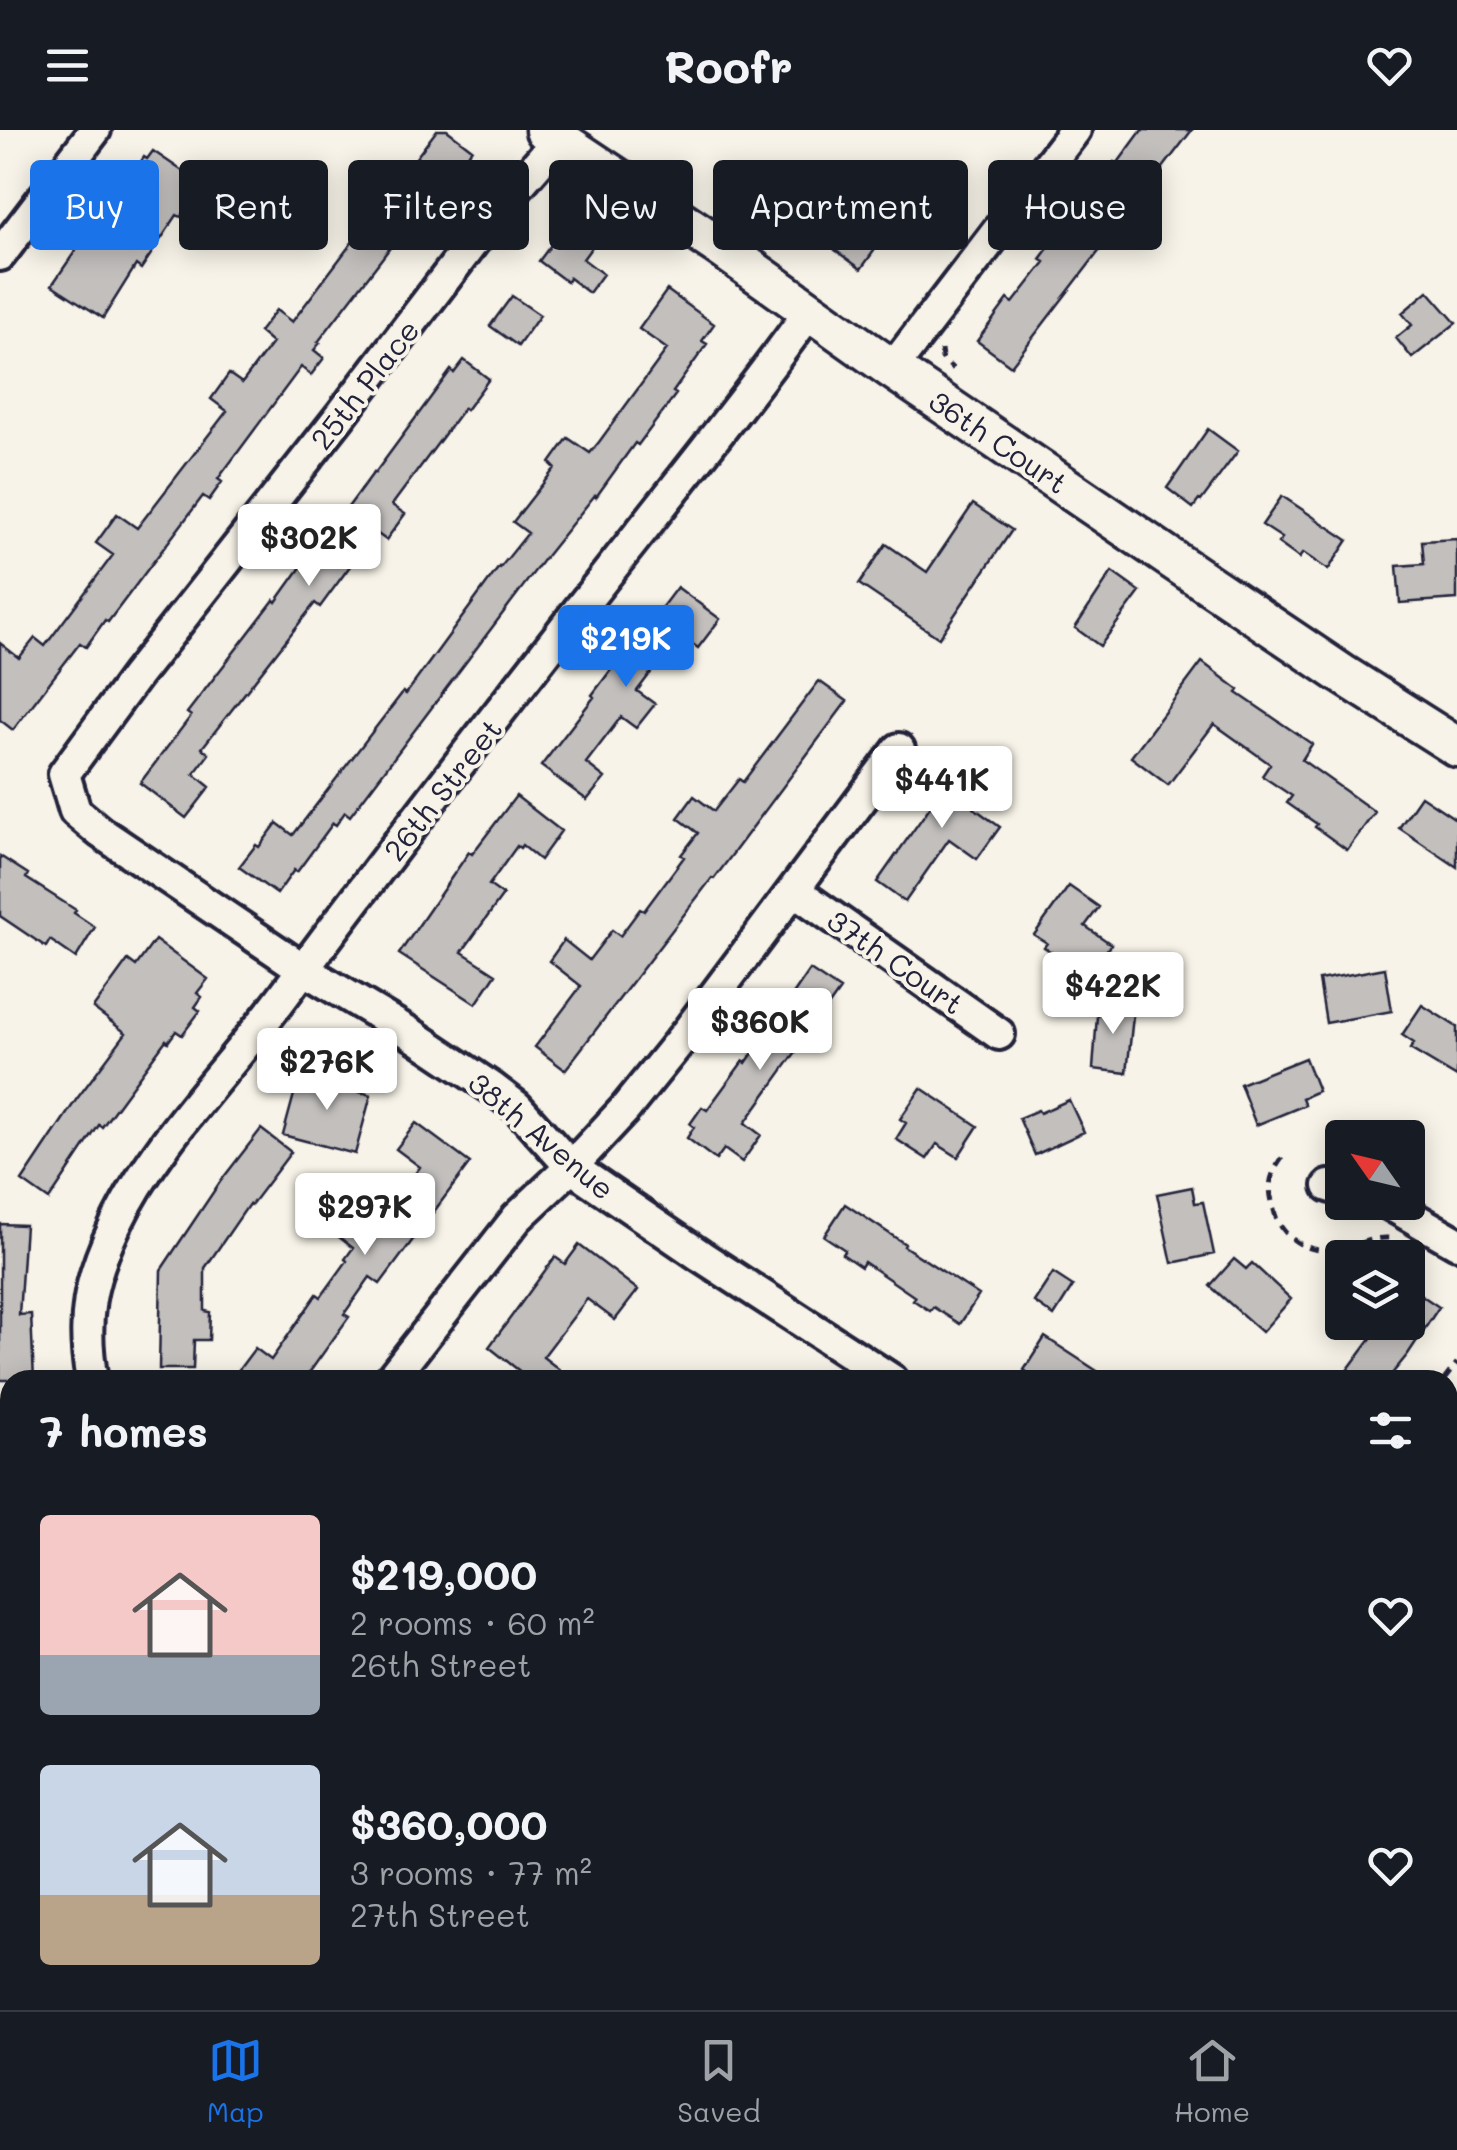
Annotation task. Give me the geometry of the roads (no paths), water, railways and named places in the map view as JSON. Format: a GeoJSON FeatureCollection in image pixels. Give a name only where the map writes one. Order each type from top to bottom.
{"type":"FeatureCollection","features":[{"type":"Feature","properties":{"kind":"street"},"geometry":{"type":"LineString","coordinates":[[0,255],[95,130]]}},
{"type":"Feature","properties":{"kind":"street"},"geometry":{"type":"LineString","coordinates":[[892,369],[1075,130]]}},
{"type":"Feature","properties":{"kind":"street","name":"36th Court"},"geometry":{"type":"LineString","coordinates":[[552,135],[1329,666],[1457,747]]}},
{"type":"Feature","properties":{"kind":"street","name":"25th Place"},"geometry":{"type":"LineString","coordinates":[[64,774],[136,676],[342,415],[552,135]]}},
{"type":"Feature","properties":{"kind":"street","name":"26th Street"},"geometry":{"type":"LineString","coordinates":[[90,1370],[86,1319],[102,1254],[149,1166],[810,311]]}},
{"type":"Feature","properties":{"kind":"street"},"geometry":{"type":"LineString","coordinates":[[398,1370],[517,1218],[625,1109],[899,749]]}},
{"type":"Feature","properties":{"kind":"street","name":"38th Avenue"},"geometry":{"type":"LineString","coordinates":[[64,774],[75,811],[100,832],[303,969],[492,1088],[516,1107],[571,1167],[877,1370]]}},
{"type":"Feature","properties":{"kind":"street","name":"37th Court"},"geometry":{"type":"LineString","coordinates":[[794,890],[998,1034]]}},
{"type":"Feature","properties":{"kind":"street"},"geometry":{"type":"LineString","coordinates":[[1417,1220],[1457,1243]]}}]}
